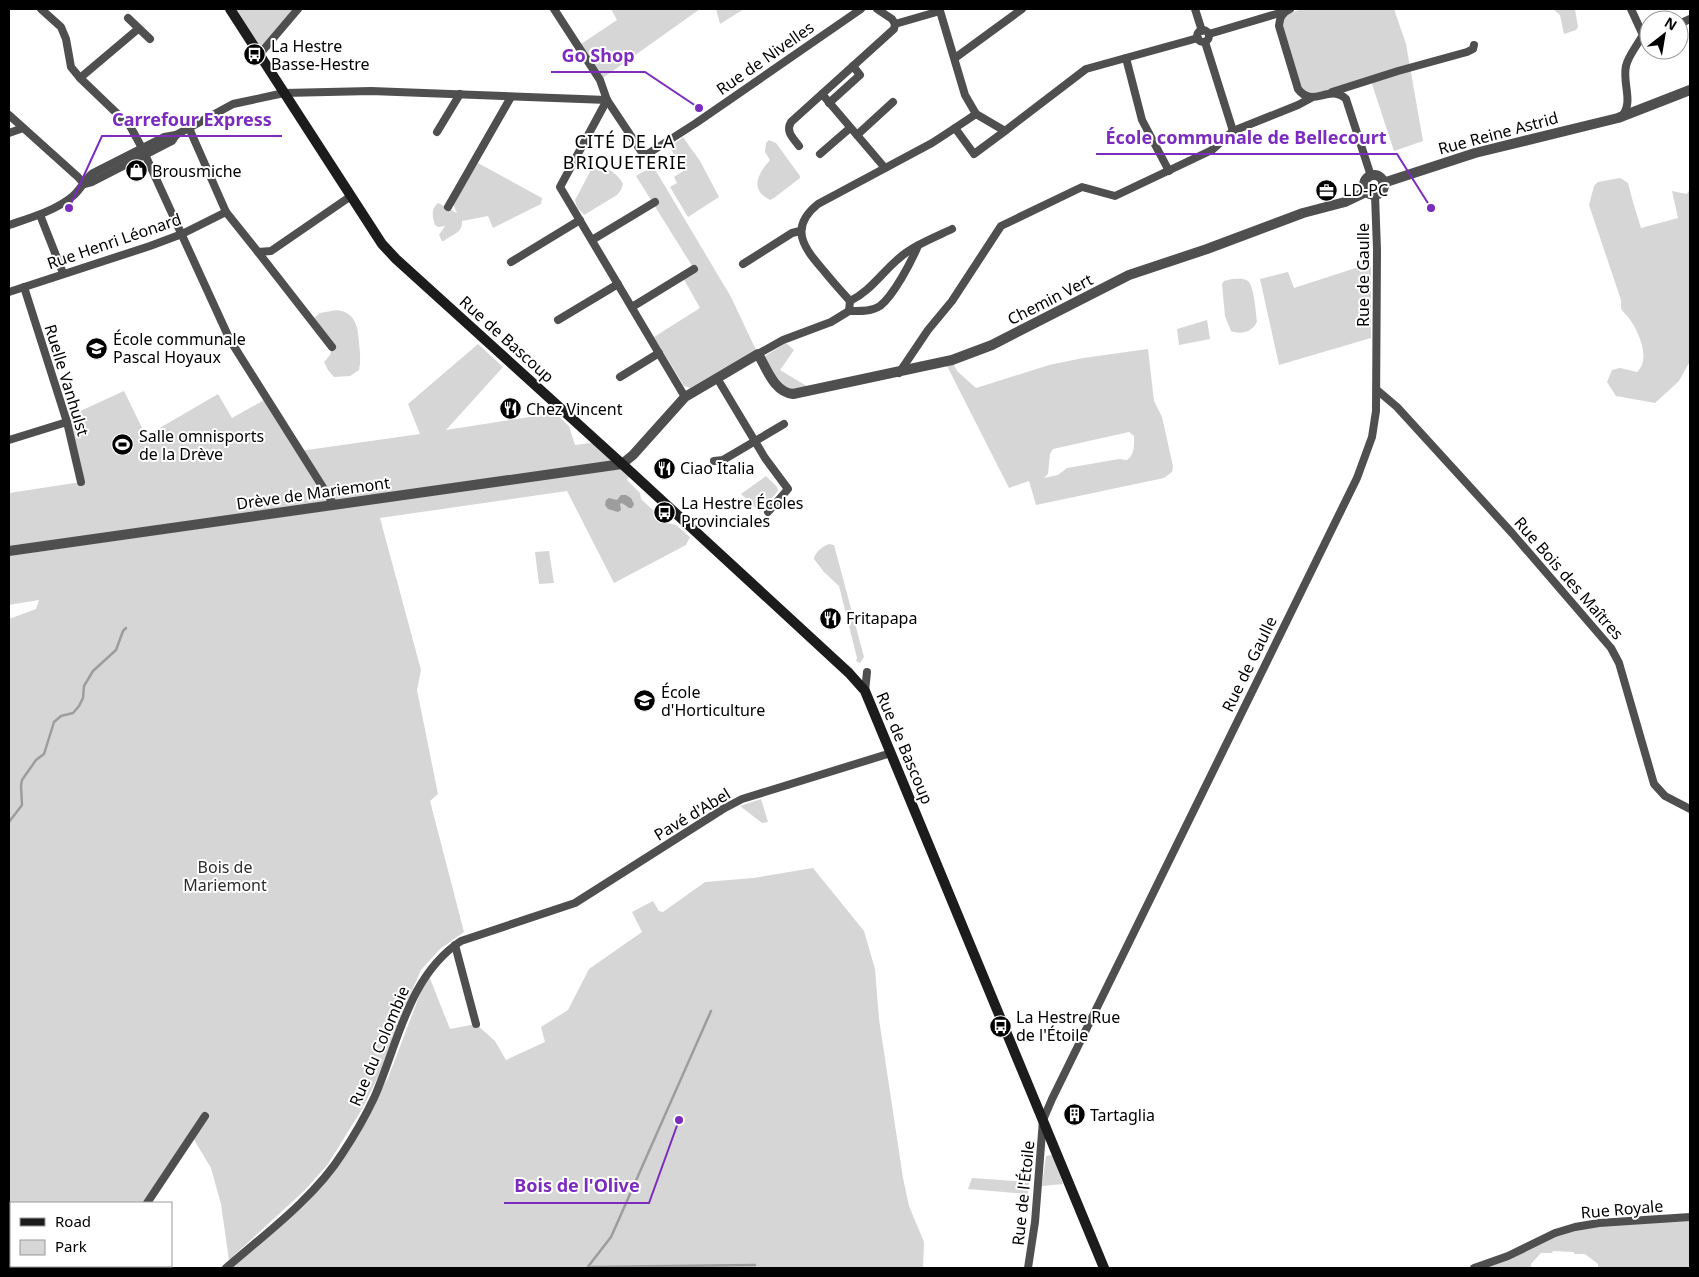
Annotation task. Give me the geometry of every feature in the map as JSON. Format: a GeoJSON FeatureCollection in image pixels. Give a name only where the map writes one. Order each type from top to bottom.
{"type":"FeatureCollection","features":[{"type":"Feature","properties":{"kind":"main road","name":"Rue de Bascoup"},"geometry":{"type":"LineString","coordinates":[[230,9],[382,244],[396,259],[849,673],[865,691],[1104,1268]]}},
{"type":"Feature","properties":{"kind":"street"},"geometry":{"type":"LineString","coordinates":[[41,9],[61,27],[66,39],[71,67],[130,126],[144,152],[230,340],[334,505]]}},
{"type":"Feature","properties":{"kind":"street"},"geometry":{"type":"LineString","coordinates":[[260,55],[298,9]]}},
{"type":"Feature","properties":{"kind":"street"},"geometry":{"type":"LineString","coordinates":[[554,9],[600,80],[607,100],[560,187],[685,397]]}},
{"type":"Feature","properties":{"kind":"street","name":"Rue de Nivelles"},"geometry":{"type":"LineString","coordinates":[[607,100],[641,152],[646,155],[861,9]]}},
{"type":"Feature","properties":{"kind":"street"},"geometry":{"type":"LineString","coordinates":[[877,9],[892,19],[895,24]]}},
{"type":"Feature","properties":{"kind":"street"},"geometry":{"type":"LineString","coordinates":[[955,58],[1022,9]]}},
{"type":"Feature","properties":{"kind":"street"},"geometry":{"type":"LineString","coordinates":[[1195,9],[1233,131]]}},
{"type":"Feature","properties":{"kind":"street"},"geometry":{"type":"LineString","coordinates":[[1631,9],[1639,23]]}},
{"type":"Feature","properties":{"kind":"street"},"geometry":{"type":"LineString","coordinates":[[800,146],[790,134],[789,126],[822,94],[891,31],[895,24],[940,11],[966,95],[976,114],[1005,131]]}},
{"type":"Feature","properties":{"kind":"street"},"geometry":{"type":"LineString","coordinates":[[955,128],[974,154],[1086,69],[1286,11]]}},
{"type":"Feature","properties":{"kind":"street"},"geometry":{"type":"LineString","coordinates":[[1286,11],[1280,17],[1279,26],[1298,89],[1304,96],[1311,98]]}},
{"type":"Feature","properties":{"kind":"street"},"geometry":{"type":"LineString","coordinates":[[128,18],[150,39]]}},
{"type":"Feature","properties":{"kind":"street"},"geometry":{"type":"LineString","coordinates":[[80,78],[138,29]]}},
{"type":"Feature","properties":{"kind":"street"},"geometry":{"type":"LineString","coordinates":[[899,373],[1001,226],[1082,187],[1115,196],[1212,150],[1233,131],[1311,98],[1467,52],[1474,45]]}},
{"type":"Feature","properties":{"kind":"street"},"geometry":{"type":"LineString","coordinates":[[1622,116],[1627,107],[1628,100],[1626,66],[1639,46]]}},
{"type":"Feature","properties":{"kind":"street"},"geometry":{"type":"LineString","coordinates":[[1126,58],[1142,120],[1169,171]]}},
{"type":"Feature","properties":{"kind":"street"},"geometry":{"type":"LineString","coordinates":[[829,103],[860,75],[853,66]]}},
{"type":"Feature","properties":{"kind":"street","name":"Rue Reine Astrid"},"geometry":{"type":"LineString","coordinates":[[1383,183],[1476,153],[1622,116],[1690,90]]}},
{"type":"Feature","properties":{"kind":"street"},"geometry":{"type":"LineString","coordinates":[[9,225],[40,215],[68,199],[84,184],[92,182],[144,152],[152,151],[172,141],[176,135],[233,104],[284,93],[371,91],[607,100]]}},
{"type":"Feature","properties":{"kind":"street"},"geometry":{"type":"LineString","coordinates":[[1330,93],[1341,95],[1349,103],[1371,176]]}},
{"type":"Feature","properties":{"kind":"street"},"geometry":{"type":"LineString","coordinates":[[437,132],[460,94]]}},
{"type":"Feature","properties":{"kind":"street"},"geometry":{"type":"LineString","coordinates":[[822,94],[885,168]]}},
{"type":"Feature","properties":{"kind":"street"},"geometry":{"type":"LineString","coordinates":[[448,207],[511,97]]}},
{"type":"Feature","properties":{"kind":"street"},"geometry":{"type":"LineString","coordinates":[[857,135],[893,102]]}},
{"type":"Feature","properties":{"kind":"street"},"geometry":{"type":"LineString","coordinates":[[849,311],[850,301],[806,250],[800,231],[805,217],[818,204],[932,143],[976,114]]}},
{"type":"Feature","properties":{"kind":"street"},"geometry":{"type":"LineString","coordinates":[[9,115],[84,184]]}},
{"type":"Feature","properties":{"kind":"street"},"geometry":{"type":"LineString","coordinates":[[9,133],[23,128]]}},
{"type":"Feature","properties":{"kind":"street"},"geometry":{"type":"LineString","coordinates":[[189,128],[226,212],[332,347]]}},
{"type":"Feature","properties":{"kind":"street"},"geometry":{"type":"LineString","coordinates":[[820,154],[850,128]]}},
{"type":"Feature","properties":{"kind":"street"},"geometry":{"type":"LineString","coordinates":[[1371,176],[1380,178],[1383,183],[1382,191],[1371,193],[1364,187],[1365,181],[1371,176]]}},
{"type":"Feature","properties":{"kind":"street","name":"Chemin Vert"},"geometry":{"type":"LineString","coordinates":[[758,354],[776,386],[790,393],[797,394],[945,362],[982,350],[1130,275],[1207,249],[1303,213],[1371,193]]}},
{"type":"Feature","properties":{"kind":"street","name":"Rue de Gaulle"},"geometry":{"type":"LineString","coordinates":[[1044,1120],[1079,1041],[1363,463],[1372,437],[1377,390],[1377,250],[1371,193]]}},
{"type":"Feature","properties":{"kind":"street"},"geometry":{"type":"LineString","coordinates":[[258,252],[271,251],[351,196]]}},
{"type":"Feature","properties":{"kind":"street"},"geometry":{"type":"LineString","coordinates":[[592,240],[655,202]]}},
{"type":"Feature","properties":{"kind":"street","name":"Rue Henri Léonard"},"geometry":{"type":"LineString","coordinates":[[9,292],[182,234],[226,212]]}},
{"type":"Feature","properties":{"kind":"street"},"geometry":{"type":"LineString","coordinates":[[40,215],[63,273]]}},
{"type":"Feature","properties":{"kind":"street"},"geometry":{"type":"LineString","coordinates":[[511,262],[580,220]]}},
{"type":"Feature","properties":{"kind":"street"},"geometry":{"type":"LineString","coordinates":[[850,301],[862,295],[898,259],[952,228]]}},
{"type":"Feature","properties":{"kind":"street"},"geometry":{"type":"LineString","coordinates":[[743,264],[792,233],[800,231]]}},
{"type":"Feature","properties":{"kind":"street"},"geometry":{"type":"LineString","coordinates":[[622,464],[633,455],[685,397],[783,340],[830,322],[849,311],[868,310],[879,306],[888,297],[911,263],[918,246]]}},
{"type":"Feature","properties":{"kind":"street"},"geometry":{"type":"LineString","coordinates":[[632,308],[694,269]]}},
{"type":"Feature","properties":{"kind":"street"},"geometry":{"type":"LineString","coordinates":[[558,320],[618,284]]}},
{"type":"Feature","properties":{"kind":"street","name":"Ruelle Vanhulst"},"geometry":{"type":"LineString","coordinates":[[24,287],[67,422],[81,482]]}},
{"type":"Feature","properties":{"kind":"street"},"geometry":{"type":"LineString","coordinates":[[620,377],[659,353]]}},
{"type":"Feature","properties":{"kind":"street"},"geometry":{"type":"LineString","coordinates":[[717,378],[765,458],[788,489],[768,512]]}},
{"type":"Feature","properties":{"kind":"street","name":"Rue Bois des Maîtres"},"geometry":{"type":"LineString","coordinates":[[1377,390],[1397,407],[1512,533],[1613,650],[1619,663],[1654,784],[1665,796],[1690,809]]}},
{"type":"Feature","properties":{"kind":"street"},"geometry":{"type":"LineString","coordinates":[[9,440],[67,422]]}},
{"type":"Feature","properties":{"kind":"street"},"geometry":{"type":"LineString","coordinates":[[714,461],[723,460],[784,424]]}},
{"type":"Feature","properties":{"kind":"street","name":"Drève de Mariemont"},"geometry":{"type":"LineString","coordinates":[[9,551],[622,464]]}},
{"type":"Feature","properties":{"kind":"street"},"geometry":{"type":"LineString","coordinates":[[865,691],[867,672]]}},
{"type":"Feature","properties":{"kind":"street","name":"Pavé d'Abel"},"geometry":{"type":"LineString","coordinates":[[575,903],[737,802],[891,752]]}},
{"type":"Feature","properties":{"kind":"street","name":"Rue du Colombie"},"geometry":{"type":"LineString","coordinates":[[226,1268],[319,1184],[341,1156],[374,1099],[411,1001],[427,973],[439,958],[461,941],[575,903]]}},
{"type":"Feature","properties":{"kind":"street"},"geometry":{"type":"LineString","coordinates":[[455,945],[476,1024]]}},
{"type":"Feature","properties":{"kind":"street"},"geometry":{"type":"LineString","coordinates":[[148,1202],[205,1116]]}},
{"type":"Feature","properties":{"kind":"street","name":"Rue de l'Étoile"},"geometry":{"type":"LineString","coordinates":[[1028,1268],[1035,1222],[1044,1120]]}},
{"type":"Feature","properties":{"kind":"street","name":"Rue Royale"},"geometry":{"type":"LineString","coordinates":[[1474,1268],[1508,1256],[1555,1233],[1575,1227],[1599,1223],[1690,1218]]}},
{"type":"Feature","properties":{"kind":"green space"},"geometry":{"type":"Polygon","coordinates":[[[230,9],[298,9],[259,55],[230,9]]]}},
{"type":"Feature","properties":{"kind":"green space"},"geometry":{"type":"Polygon","coordinates":[[[611,9],[700,9],[600,80],[578,46],[617,20],[611,9]]]}},
{"type":"Feature","properties":{"kind":"green space"},"geometry":{"type":"Polygon","coordinates":[[[716,9],[744,9],[720,24],[716,9]]]}},
{"type":"Feature","properties":{"kind":"green space"},"geometry":{"type":"Polygon","coordinates":[[[1302,9],[1394,9],[1406,44],[1423,141],[1394,151],[1371,81],[1315,98],[1301,89],[1282,26],[1287,14],[1302,9]]]}},
{"type":"Feature","properties":{"kind":"green space"},"geometry":{"type":"Polygon","coordinates":[[[1553,9],[1575,9],[1578,27],[1576,30],[1564,34],[1560,15],[1553,9]]]}},
{"type":"Feature","properties":{"kind":"green space"},"geometry":{"type":"Polygon","coordinates":[[[683,137],[700,161],[719,197],[688,217],[670,187],[677,183],[674,177],[683,171],[670,147],[683,137]]]}},
{"type":"Feature","properties":{"kind":"green space"},"geometry":{"type":"Polygon","coordinates":[[[769,140],[776,143],[800,176],[800,178],[770,200],[763,196],[758,186],[759,176],[770,160],[765,152],[766,143],[769,140]]]}},
{"type":"Feature","properties":{"kind":"green space"},"geometry":{"type":"Polygon","coordinates":[[[478,163],[542,198],[541,204],[493,228],[488,216],[462,221],[459,231],[442,241],[439,235],[445,226],[438,227],[435,225],[433,210],[438,203],[457,213],[453,204],[478,163]]]}},
{"type":"Feature","properties":{"kind":"green space"},"geometry":{"type":"Polygon","coordinates":[[[596,166],[612,171],[623,184],[617,195],[584,215],[577,207],[575,200],[592,168],[596,166]]]}},
{"type":"Feature","properties":{"kind":"green space"},"geometry":{"type":"Polygon","coordinates":[[[653,166],[731,297],[756,350],[690,388],[684,386],[654,337],[700,308],[682,276],[694,269],[636,176],[653,166]]]}},
{"type":"Feature","properties":{"kind":"green space"},"geometry":{"type":"Polygon","coordinates":[[[1620,178],[1628,183],[1641,228],[1678,218],[1672,191],[1687,194],[1690,189],[1690,361],[1679,381],[1655,403],[1616,396],[1607,382],[1612,370],[1620,368],[1637,372],[1643,361],[1640,339],[1631,321],[1621,308],[1621,300],[1589,205],[1594,186],[1598,182],[1620,178]]]}},
{"type":"Feature","properties":{"kind":"green space"},"geometry":{"type":"Polygon","coordinates":[[[1371,263],[1371,338],[1279,365],[1260,279],[1288,272],[1294,288],[1371,263]]]}},
{"type":"Feature","properties":{"kind":"green space"},"geometry":{"type":"Polygon","coordinates":[[[1232,279],[1246,280],[1252,288],[1257,322],[1246,332],[1231,331],[1225,316],[1222,284],[1224,281],[1232,279]]]}},
{"type":"Feature","properties":{"kind":"green space"},"geometry":{"type":"Polygon","coordinates":[[[337,310],[348,314],[357,326],[360,367],[359,370],[350,376],[334,377],[328,370],[324,362],[330,355],[332,347],[314,318],[320,313],[337,310]]]}},
{"type":"Feature","properties":{"kind":"green space"},"geometry":{"type":"Polygon","coordinates":[[[1207,320],[1210,339],[1179,345],[1177,329],[1207,320]]]}},
{"type":"Feature","properties":{"kind":"green space"},"geometry":{"type":"Polygon","coordinates":[[[786,343],[794,350],[780,370],[810,388],[794,391],[780,385],[765,358],[765,356],[786,343]]]}},
{"type":"Feature","properties":{"kind":"green space","name":"Bois de Mariemont"},"geometry":{"type":"Polygon","coordinates":[[[478,344],[503,367],[446,430],[555,413],[569,426],[575,445],[597,442],[632,473],[627,480],[640,493],[641,499],[667,523],[676,525],[690,537],[686,545],[614,583],[567,491],[380,518],[421,670],[417,690],[438,794],[430,801],[464,932],[440,949],[421,970],[405,1006],[380,1073],[362,1109],[328,1164],[305,1190],[229,1260],[221,1204],[211,1168],[193,1138],[150,1202],[10,1202],[10,1267],[107,1268],[9,1268],[9,619],[36,609],[39,600],[9,605],[9,556],[337,509],[9,551],[9,493],[81,482],[65,418],[124,391],[146,436],[218,394],[232,418],[266,399],[300,451],[420,434],[408,404],[478,344]]]}},
{"type":"Feature","properties":{"kind":"green space"},"geometry":{"type":"Polygon","coordinates":[[[1148,349],[1154,401],[1162,417],[1173,466],[1172,472],[1164,478],[1036,505],[1029,481],[1009,488],[945,362],[952,360],[957,371],[976,388],[1049,365],[1148,349]],[[1129,432],[1053,449],[1050,454],[1048,474],[1044,478],[1058,475],[1067,468],[1119,459],[1127,460],[1133,452],[1134,436],[1129,432]]]}},
{"type":"Feature","properties":{"kind":"green space"},"geometry":{"type":"Polygon","coordinates":[[[766,476],[777,487],[778,491],[760,512],[741,494],[766,476]]]}},
{"type":"Feature","properties":{"kind":"green space"},"geometry":{"type":"Polygon","coordinates":[[[834,545],[864,657],[860,663],[856,661],[857,658],[839,586],[814,559],[824,546],[834,545]]]}},
{"type":"Feature","properties":{"kind":"green space"},"geometry":{"type":"Polygon","coordinates":[[[549,551],[554,583],[539,584],[535,552],[549,551]]]}},
{"type":"Feature","properties":{"kind":"green space"},"geometry":{"type":"Polygon","coordinates":[[[761,799],[768,822],[762,823],[740,806],[761,799]]]}},
{"type":"Feature","properties":{"kind":"green space"},"geometry":{"type":"Polygon","coordinates":[[[813,868],[864,931],[875,969],[879,1019],[903,1178],[909,1206],[924,1242],[923,1268],[229,1268],[303,1207],[336,1167],[388,1078],[420,994],[429,976],[450,1029],[476,1024],[495,1041],[506,1060],[545,1042],[541,1027],[568,1010],[589,969],[642,932],[632,912],[653,901],[659,911],[663,912],[705,882],[753,878],[813,868]]]}},
{"type":"Feature","properties":{"kind":"green space"},"geometry":{"type":"Polygon","coordinates":[[[1046,1156],[1053,1156],[1063,1184],[1042,1186],[1046,1156]]]}},
{"type":"Feature","properties":{"kind":"green space"},"geometry":{"type":"Polygon","coordinates":[[[972,1178],[1029,1182],[1028,1194],[968,1189],[972,1178]]]}},
{"type":"Feature","properties":{"kind":"green space"},"geometry":{"type":"Polygon","coordinates":[[[1690,1217],[1690,1268],[1598,1268],[1598,1264],[1585,1254],[1553,1251],[1552,1253],[1541,1253],[1531,1264],[1531,1268],[1474,1268],[1564,1230],[1690,1217]]]}},
{"type":"Feature","properties":{"kind":"shaded area"},"geometry":{"type":"Polygon","coordinates":[[[621,495],[631,498],[634,504],[632,508],[622,503],[620,504],[621,510],[618,512],[608,509],[605,505],[606,500],[609,498],[617,500],[621,495]]]}},
{"type":"Feature","properties":{"kind":"waterway"},"geometry":{"type":"LineString","coordinates":[[9,822],[22,805],[22,780],[36,760],[44,754],[54,722],[61,716],[73,713],[79,706],[83,698],[84,686],[93,671],[116,650],[126,628]]}},
{"type":"Feature","properties":{"kind":"waterway"},"geometry":{"type":"LineString","coordinates":[[587,1268],[611,1237],[711,1011]]}},
{"type":"Feature","properties":{"kind":"waterway"},"geometry":{"type":"LineString","coordinates":[[589,1267],[755,1265]]}},
{"type":"Feature","properties":{"kind":"place","name":"La Hestre Basse-Hestre"},"geometry":{"type":"Point","coordinates":[255,55]}},
{"type":"Feature","properties":{"kind":"place","name":"Go Shop"},"geometry":{"type":"Point","coordinates":[699,108]}},
{"type":"Feature","properties":{"kind":"place","name":"Brousmiche"},"geometry":{"type":"Point","coordinates":[136,171]}},
{"type":"Feature","properties":{"kind":"place","name":"LD-PC"},"geometry":{"type":"Point","coordinates":[1327,190]}},
{"type":"Feature","properties":{"kind":"place","name":"Carrefour Express"},"geometry":{"type":"Point","coordinates":[69,208]}},
{"type":"Feature","properties":{"kind":"place","name":"École communale de Bellecourt"},"geometry":{"type":"Point","coordinates":[1431,208]}},
{"type":"Feature","properties":{"kind":"place","name":"École communale Pascal Hoyaux"},"geometry":{"type":"Point","coordinates":[97,348]}},
{"type":"Feature","properties":{"kind":"place","name":"Chez Vincent"},"geometry":{"type":"Point","coordinates":[510,409]}},
{"type":"Feature","properties":{"kind":"place","name":"Salle omnisports de la Drève"},"geometry":{"type":"Point","coordinates":[123,445]}},
{"type":"Feature","properties":{"kind":"place","name":"Ciao Italia"},"geometry":{"type":"Point","coordinates":[664,468]}},
{"type":"Feature","properties":{"kind":"place","name":"La Hestre Écoles Provinciales"},"geometry":{"type":"Point","coordinates":[665,512]}},
{"type":"Feature","properties":{"kind":"place","name":"Fritapapa"},"geometry":{"type":"Point","coordinates":[830,618]}},
{"type":"Feature","properties":{"kind":"place","name":"École d'Horticulture"},"geometry":{"type":"Point","coordinates":[645,701]}},
{"type":"Feature","properties":{"kind":"place","name":"La Hestre Rue de l'Étoile"},"geometry":{"type":"Point","coordinates":[1000,1026]}},
{"type":"Feature","properties":{"kind":"place","name":"Tartaglia"},"geometry":{"type":"Point","coordinates":[1074,1115]}},
{"type":"Feature","properties":{"kind":"place","name":"Bois de l'Olive"},"geometry":{"type":"Point","coordinates":[679,1120]}},
{"type":"Feature","properties":{"kind":"district","name":"CITÉ DE LA BRIQUETERIE"},"geometry":{"type":"Point","coordinates":[625,152]}}]}
